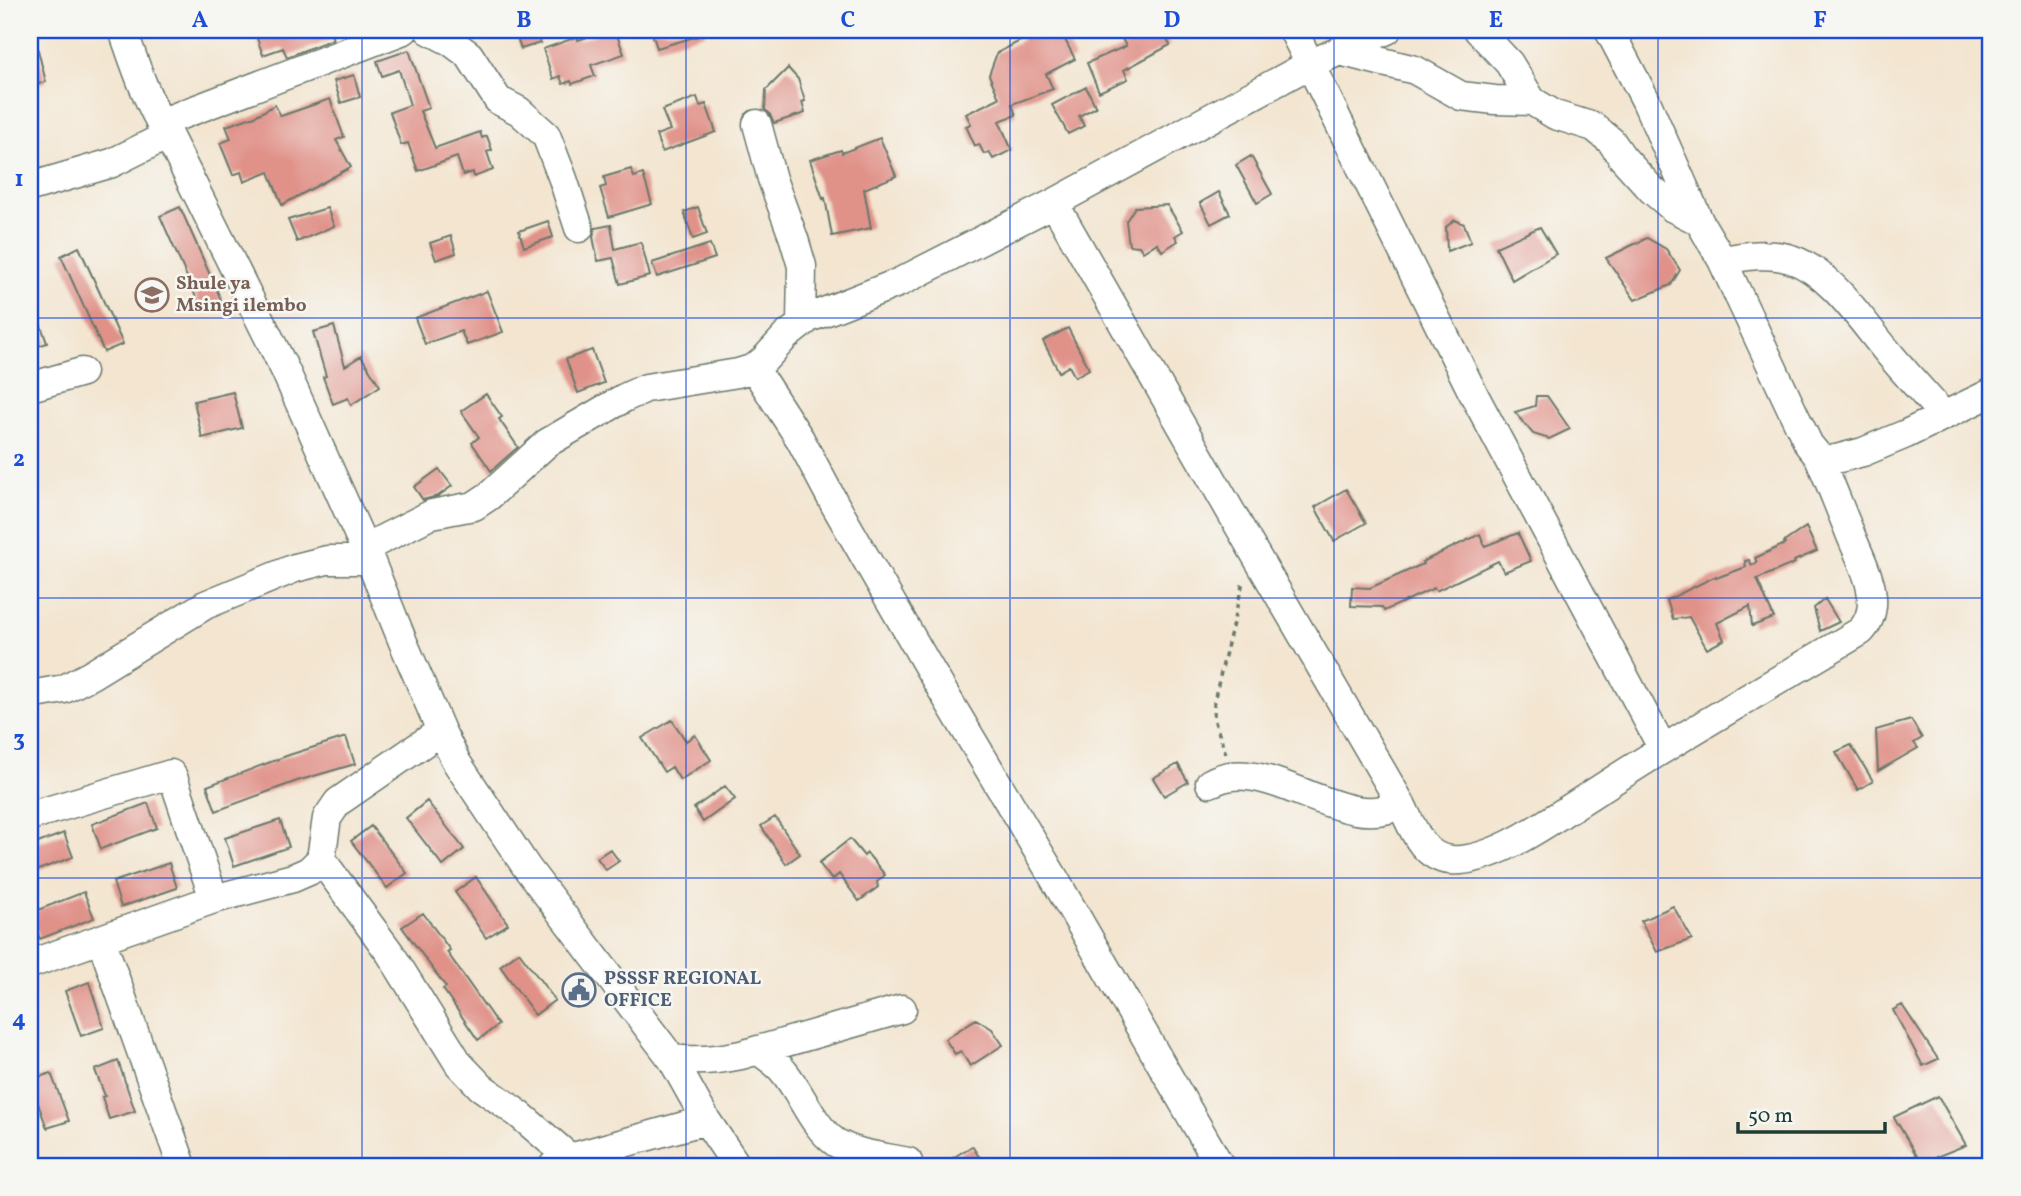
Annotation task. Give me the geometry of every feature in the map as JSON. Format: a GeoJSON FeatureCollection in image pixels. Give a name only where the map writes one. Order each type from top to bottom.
{"type":"FeatureCollection","features":[{"type":"Feature","properties":{"kind":"street"},"geometry":{"type":"LineString","coordinates":[[123,30],[164,129],[285,370],[457,763],[527,868],[672,1059],[706,1120],[737,1166]]}},
{"type":"Feature","properties":{"kind":"street"},"geometry":{"type":"LineString","coordinates":[[30,187],[112,163],[164,129],[404,30]]}},
{"type":"Feature","properties":{"kind":"street"},"geometry":{"type":"LineString","coordinates":[[429,30],[469,55],[498,100],[519,111],[546,135],[579,228]]}},
{"type":"Feature","properties":{"kind":"street"},"geometry":{"type":"LineString","coordinates":[[1293,30],[1472,391],[1663,749]]}},
{"type":"Feature","properties":{"kind":"street"},"geometry":{"type":"LineString","coordinates":[[30,695],[64,689],[205,605],[295,568],[367,554],[432,514],[474,506],[489,496],[547,443],[624,398],[646,388],[754,368],[801,324],[833,308],[900,282],[1054,203],[1310,64],[1387,30]]}},
{"type":"Feature","properties":{"kind":"street"},"geometry":{"type":"LineString","coordinates":[[1478,30],[1509,63],[1532,100],[1555,115],[1594,127],[1611,141],[1651,190],[1673,208],[1699,221]]}},
{"type":"Feature","properties":{"kind":"street"},"geometry":{"type":"LineString","coordinates":[[1054,203],[1421,842],[1435,856],[1449,860],[1479,856],[1511,844],[1663,749],[1861,631],[1868,624],[1872,593],[1867,571],[1819,457],[1809,445],[1798,423],[1722,260],[1699,221],[1646,101],[1609,30]]}},
{"type":"Feature","properties":{"kind":"street"},"geometry":{"type":"LineString","coordinates":[[1339,51],[1415,70],[1461,96],[1486,100],[1532,100]]}},
{"type":"Feature","properties":{"kind":"street"},"geometry":{"type":"LineString","coordinates":[[757,124],[772,179],[802,266],[801,324]]}},
{"type":"Feature","properties":{"kind":"street"},"geometry":{"type":"LineString","coordinates":[[1722,260],[1773,255],[1792,260],[1816,272],[1852,308],[1943,415]]}},
{"type":"Feature","properties":{"kind":"street"},"geometry":{"type":"LineString","coordinates":[[754,368],[800,439],[929,668],[1220,1166]]}},
{"type":"Feature","properties":{"kind":"street"},"geometry":{"type":"LineString","coordinates":[[30,387],[82,372]]}},
{"type":"Feature","properties":{"kind":"street"},"geometry":{"type":"LineString","coordinates":[[1819,457],[1832,460],[1863,452],[1991,393]]}},
{"type":"Feature","properties":{"kind":"street"},"geometry":{"type":"LineString","coordinates":[[31,959],[309,871],[321,859],[327,818],[338,802],[441,731]]}},
{"type":"Feature","properties":{"kind":"street"},"geometry":{"type":"LineString","coordinates":[[30,816],[171,775],[214,899]]}},
{"type":"Feature","properties":{"kind":"street"},"geometry":{"type":"LineString","coordinates":[[1221,780],[1254,777],[1345,807],[1375,812],[1388,811],[1401,804]]}},
{"type":"Feature","properties":{"kind":"street"},"geometry":{"type":"LineString","coordinates":[[321,859],[390,953],[459,1064],[481,1087],[520,1115],[560,1162],[706,1120]]}},
{"type":"Feature","properties":{"kind":"street"},"geometry":{"type":"LineString","coordinates":[[101,939],[182,1166]]}},
{"type":"Feature","properties":{"kind":"street"},"geometry":{"type":"LineString","coordinates":[[672,1059],[715,1061],[759,1051],[902,1009]]}},
{"type":"Feature","properties":{"kind":"street"},"geometry":{"type":"LineString","coordinates":[[759,1051],[782,1069],[812,1116],[836,1142],[861,1152],[908,1162]]}},
{"type":"Feature","properties":{"kind":"path"},"geometry":{"type":"LineString","coordinates":[[1221,780],[1214,701],[1251,547]]}},
{"type":"Feature","properties":{"kind":"building"},"geometry":{"type":"Polygon","coordinates":[[[254,30],[329,30],[333,39],[287,57],[283,48],[263,55],[254,30]]]}},
{"type":"Feature","properties":{"kind":"building"},"geometry":{"type":"Polygon","coordinates":[[[514,30],[535,30],[540,43],[521,49],[514,30]]]}},
{"type":"Feature","properties":{"kind":"building"},"geometry":{"type":"Polygon","coordinates":[[[615,30],[624,54],[591,65],[595,76],[572,84],[571,81],[563,84],[560,76],[553,79],[543,49],[577,37],[578,40],[615,30]]]}},
{"type":"Feature","properties":{"kind":"building"},"geometry":{"type":"Polygon","coordinates":[[[651,30],[704,30],[705,34],[657,48],[651,30]]]}},
{"type":"Feature","properties":{"kind":"building"},"geometry":{"type":"Polygon","coordinates":[[[1017,30],[1060,30],[1075,59],[1046,74],[1053,89],[1012,104],[1016,115],[999,121],[1012,150],[993,159],[989,152],[984,154],[979,144],[975,146],[966,126],[971,124],[966,114],[999,98],[989,75],[997,53],[1022,40],[1017,30]]]}},
{"type":"Feature","properties":{"kind":"building"},"geometry":{"type":"Polygon","coordinates":[[[1135,30],[1162,30],[1170,45],[1124,70],[1128,79],[1099,92],[1087,63],[1126,46],[1121,37],[1135,30]]]}},
{"type":"Feature","properties":{"kind":"building"},"geometry":{"type":"Polygon","coordinates":[[[35,38],[46,82],[30,86],[30,39],[35,38]]]}},
{"type":"Feature","properties":{"kind":"building"},"geometry":{"type":"Polygon","coordinates":[[[409,50],[429,108],[420,111],[435,148],[480,132],[482,138],[487,136],[492,150],[487,152],[493,170],[474,177],[473,172],[463,175],[457,157],[418,171],[408,143],[401,145],[390,112],[410,105],[399,70],[382,76],[377,61],[409,50]]]}},
{"type":"Feature","properties":{"kind":"building"},"geometry":{"type":"Polygon","coordinates":[[[788,68],[798,79],[805,101],[802,102],[805,113],[774,123],[765,110],[766,90],[788,68]]]}},
{"type":"Feature","properties":{"kind":"building"},"geometry":{"type":"Polygon","coordinates":[[[354,75],[360,97],[341,103],[334,81],[354,75]]]}},
{"type":"Feature","properties":{"kind":"building"},"geometry":{"type":"Polygon","coordinates":[[[1086,87],[1096,107],[1079,116],[1084,126],[1068,134],[1052,105],[1086,87]]]}},
{"type":"Feature","properties":{"kind":"building"},"geometry":{"type":"Polygon","coordinates":[[[697,97],[700,106],[706,104],[716,132],[662,152],[656,135],[670,130],[662,110],[697,97]]]}},
{"type":"Feature","properties":{"kind":"building"},"geometry":{"type":"Polygon","coordinates":[[[330,99],[344,137],[336,140],[351,167],[282,205],[269,172],[244,182],[241,172],[233,175],[220,143],[231,139],[226,126],[255,116],[275,105],[281,116],[330,99]]]}},
{"type":"Feature","properties":{"kind":"building"},"geometry":{"type":"Polygon","coordinates":[[[880,138],[896,176],[864,189],[871,228],[832,236],[825,198],[823,199],[810,160],[841,150],[842,153],[880,138]]]}},
{"type":"Feature","properties":{"kind":"building"},"geometry":{"type":"Polygon","coordinates":[[[1251,156],[1272,194],[1257,203],[1236,165],[1251,156]]]}},
{"type":"Feature","properties":{"kind":"building"},"geometry":{"type":"Polygon","coordinates":[[[631,169],[634,177],[643,174],[652,204],[609,217],[600,188],[606,186],[604,177],[631,169]]]}},
{"type":"Feature","properties":{"kind":"building"},"geometry":{"type":"Polygon","coordinates":[[[1219,192],[1230,214],[1211,224],[1200,203],[1219,192]]]}},
{"type":"Feature","properties":{"kind":"building"},"geometry":{"type":"Polygon","coordinates":[[[1167,205],[1183,231],[1175,236],[1178,241],[1162,251],[1157,243],[1143,252],[1139,246],[1129,245],[1126,221],[1135,207],[1167,205]]]}},
{"type":"Feature","properties":{"kind":"building"},"geometry":{"type":"Polygon","coordinates":[[[180,207],[222,302],[202,311],[160,216],[180,207]]]}},
{"type":"Feature","properties":{"kind":"building"},"geometry":{"type":"Polygon","coordinates":[[[698,207],[707,234],[693,239],[684,212],[698,207]]]}},
{"type":"Feature","properties":{"kind":"building"},"geometry":{"type":"Polygon","coordinates":[[[327,208],[334,226],[297,242],[288,220],[327,208]]]}},
{"type":"Feature","properties":{"kind":"building"},"geometry":{"type":"Polygon","coordinates":[[[1455,220],[1464,224],[1471,242],[1447,251],[1446,227],[1455,220]]]}},
{"type":"Feature","properties":{"kind":"building"},"geometry":{"type":"Polygon","coordinates":[[[548,221],[553,237],[524,247],[519,231],[548,221]]]}},
{"type":"Feature","properties":{"kind":"building"},"geometry":{"type":"Polygon","coordinates":[[[611,225],[615,249],[641,242],[650,276],[620,284],[613,258],[598,261],[593,237],[595,228],[611,225]]]}},
{"type":"Feature","properties":{"kind":"building"},"geometry":{"type":"Polygon","coordinates":[[[1540,227],[1556,254],[1512,280],[1496,247],[1540,227]]]}},
{"type":"Feature","properties":{"kind":"building"},"geometry":{"type":"Polygon","coordinates":[[[451,236],[456,253],[436,260],[430,243],[451,236]]]}},
{"type":"Feature","properties":{"kind":"building"},"geometry":{"type":"Polygon","coordinates":[[[1647,238],[1666,249],[1680,270],[1671,285],[1635,300],[1606,258],[1647,238]]]}},
{"type":"Feature","properties":{"kind":"building"},"geometry":{"type":"Polygon","coordinates":[[[710,244],[715,258],[657,277],[652,263],[710,244]]]}},
{"type":"Feature","properties":{"kind":"building"},"geometry":{"type":"Polygon","coordinates":[[[79,247],[123,344],[104,352],[61,256],[79,247]]]}},
{"type":"Feature","properties":{"kind":"building"},"geometry":{"type":"Polygon","coordinates":[[[487,291],[503,332],[467,345],[461,331],[425,344],[415,318],[487,291]]]}},
{"type":"Feature","properties":{"kind":"building"},"geometry":{"type":"Polygon","coordinates":[[[32,300],[47,343],[30,349],[30,301],[32,300]]]}},
{"type":"Feature","properties":{"kind":"building"},"geometry":{"type":"Polygon","coordinates":[[[334,326],[345,366],[361,356],[380,386],[351,405],[348,398],[333,404],[323,377],[326,376],[313,332],[334,326]]]}},
{"type":"Feature","properties":{"kind":"building"},"geometry":{"type":"Polygon","coordinates":[[[1068,328],[1089,369],[1075,377],[1069,366],[1059,372],[1043,341],[1068,328]]]}},
{"type":"Feature","properties":{"kind":"building"},"geometry":{"type":"Polygon","coordinates":[[[592,350],[604,383],[578,393],[566,359],[592,350]]]}},
{"type":"Feature","properties":{"kind":"building"},"geometry":{"type":"Polygon","coordinates":[[[233,392],[242,428],[202,438],[194,401],[233,392]]]}},
{"type":"Feature","properties":{"kind":"building"},"geometry":{"type":"Polygon","coordinates":[[[486,394],[518,447],[491,471],[472,443],[479,437],[461,411],[486,394]]]}},
{"type":"Feature","properties":{"kind":"building"},"geometry":{"type":"Polygon","coordinates":[[[1536,396],[1547,396],[1570,429],[1549,439],[1533,434],[1515,412],[1535,406],[1536,396]]]}},
{"type":"Feature","properties":{"kind":"building"},"geometry":{"type":"Polygon","coordinates":[[[439,469],[452,486],[438,496],[423,500],[414,487],[439,469]]]}},
{"type":"Feature","properties":{"kind":"building"},"geometry":{"type":"Polygon","coordinates":[[[1346,489],[1366,523],[1334,541],[1315,507],[1346,489]]]}},
{"type":"Feature","properties":{"kind":"building"},"geometry":{"type":"Polygon","coordinates":[[[1806,527],[1817,551],[1757,579],[1774,618],[1752,626],[1750,606],[1717,623],[1724,640],[1707,649],[1689,617],[1673,619],[1667,600],[1716,576],[1746,567],[1745,561],[1749,560],[1752,565],[1757,563],[1755,558],[1785,544],[1784,542],[1806,527]]]}},
{"type":"Feature","properties":{"kind":"building"},"geometry":{"type":"Polygon","coordinates":[[[1518,533],[1531,561],[1504,572],[1498,561],[1436,591],[1434,588],[1384,611],[1382,607],[1351,606],[1352,587],[1370,588],[1480,534],[1485,546],[1518,533]]]}},
{"type":"Feature","properties":{"kind":"building"},"geometry":{"type":"Polygon","coordinates":[[[1825,599],[1839,622],[1820,631],[1814,608],[1825,599]]]}},
{"type":"Feature","properties":{"kind":"building"},"geometry":{"type":"Polygon","coordinates":[[[672,720],[686,741],[695,735],[711,760],[680,780],[672,767],[664,772],[642,738],[672,720]]]}},
{"type":"Feature","properties":{"kind":"building"},"geometry":{"type":"Polygon","coordinates":[[[1911,720],[1922,738],[1914,743],[1918,748],[1878,771],[1876,730],[1911,720]]]}},
{"type":"Feature","properties":{"kind":"building"},"geometry":{"type":"Polygon","coordinates":[[[346,737],[355,764],[297,781],[216,811],[207,786],[346,737]]]}},
{"type":"Feature","properties":{"kind":"building"},"geometry":{"type":"Polygon","coordinates":[[[1851,745],[1873,781],[1858,790],[1836,752],[1851,745]]]}},
{"type":"Feature","properties":{"kind":"building"},"geometry":{"type":"Polygon","coordinates":[[[1178,764],[1188,782],[1164,796],[1153,778],[1178,764]]]}},
{"type":"Feature","properties":{"kind":"building"},"geometry":{"type":"Polygon","coordinates":[[[725,786],[735,799],[703,822],[694,808],[725,786]]]}},
{"type":"Feature","properties":{"kind":"building"},"geometry":{"type":"Polygon","coordinates":[[[427,801],[464,849],[443,866],[406,818],[427,801]]]}},
{"type":"Feature","properties":{"kind":"building"},"geometry":{"type":"Polygon","coordinates":[[[148,803],[157,828],[101,849],[92,824],[148,803]]]}},
{"type":"Feature","properties":{"kind":"building"},"geometry":{"type":"Polygon","coordinates":[[[775,817],[800,854],[786,864],[761,826],[775,817]]]}},
{"type":"Feature","properties":{"kind":"building"},"geometry":{"type":"Polygon","coordinates":[[[280,820],[289,847],[234,866],[225,838],[280,820]]]}},
{"type":"Feature","properties":{"kind":"building"},"geometry":{"type":"Polygon","coordinates":[[[371,826],[407,873],[387,888],[351,841],[371,826]]]}},
{"type":"Feature","properties":{"kind":"building"},"geometry":{"type":"Polygon","coordinates":[[[64,833],[73,857],[30,873],[30,846],[64,833]]]}},
{"type":"Feature","properties":{"kind":"building"},"geometry":{"type":"Polygon","coordinates":[[[850,839],[864,856],[867,853],[885,875],[877,882],[878,887],[859,901],[839,874],[832,880],[819,863],[850,839]]]}},
{"type":"Feature","properties":{"kind":"building"},"geometry":{"type":"Polygon","coordinates":[[[610,849],[619,861],[606,870],[597,858],[610,849]]]}},
{"type":"Feature","properties":{"kind":"building"},"geometry":{"type":"Polygon","coordinates":[[[169,863],[177,888],[121,907],[113,882],[169,863]]]}},
{"type":"Feature","properties":{"kind":"building"},"geometry":{"type":"Polygon","coordinates":[[[476,877],[508,924],[486,938],[455,892],[476,877]]]}},
{"type":"Feature","properties":{"kind":"building"},"geometry":{"type":"Polygon","coordinates":[[[84,892],[94,918],[40,939],[30,913],[84,892]]]}},
{"type":"Feature","properties":{"kind":"building"},"geometry":{"type":"Polygon","coordinates":[[[1673,906],[1692,939],[1657,952],[1641,921],[1673,906]]]}},
{"type":"Feature","properties":{"kind":"building"},"geometry":{"type":"Polygon","coordinates":[[[423,913],[498,1025],[478,1040],[443,989],[446,987],[402,927],[423,913]]]}},
{"type":"Feature","properties":{"kind":"building"},"geometry":{"type":"Polygon","coordinates":[[[519,952],[555,1000],[535,1015],[500,966],[519,952]]]}},
{"type":"Feature","properties":{"kind":"building"},"geometry":{"type":"Polygon","coordinates":[[[89,982],[104,1028],[81,1036],[65,991],[89,982]]]}},
{"type":"Feature","properties":{"kind":"building"},"geometry":{"type":"Polygon","coordinates":[[[1902,1005],[1938,1059],[1923,1066],[1893,1010],[1902,1005]]]}},
{"type":"Feature","properties":{"kind":"building"},"geometry":{"type":"Polygon","coordinates":[[[976,1019],[992,1029],[1003,1045],[970,1066],[961,1051],[955,1054],[945,1039],[976,1019]]]}},
{"type":"Feature","properties":{"kind":"building"},"geometry":{"type":"Polygon","coordinates":[[[118,1061],[135,1111],[109,1119],[102,1097],[105,1096],[95,1070],[118,1061]]]}},
{"type":"Feature","properties":{"kind":"building"},"geometry":{"type":"Polygon","coordinates":[[[51,1073],[69,1121],[47,1128],[37,1101],[33,1102],[30,1080],[51,1073]]]}},
{"type":"Feature","properties":{"kind":"building"},"geometry":{"type":"Polygon","coordinates":[[[1938,1096],[1966,1145],[1921,1163],[1894,1117],[1938,1096]]]}},
{"type":"Feature","properties":{"kind":"building"},"geometry":{"type":"Polygon","coordinates":[[[972,1146],[985,1166],[940,1166],[972,1146]]]}},
{"type":"Feature","properties":{"kind":"place","name":"Shule ya Msingi ilembo"},"geometry":{"type":"Point","coordinates":[152,295]}},
{"type":"Feature","properties":{"kind":"place","name":"PSSSF REGIONAL OFFICE"},"geometry":{"type":"Point","coordinates":[579,990]}}]}
